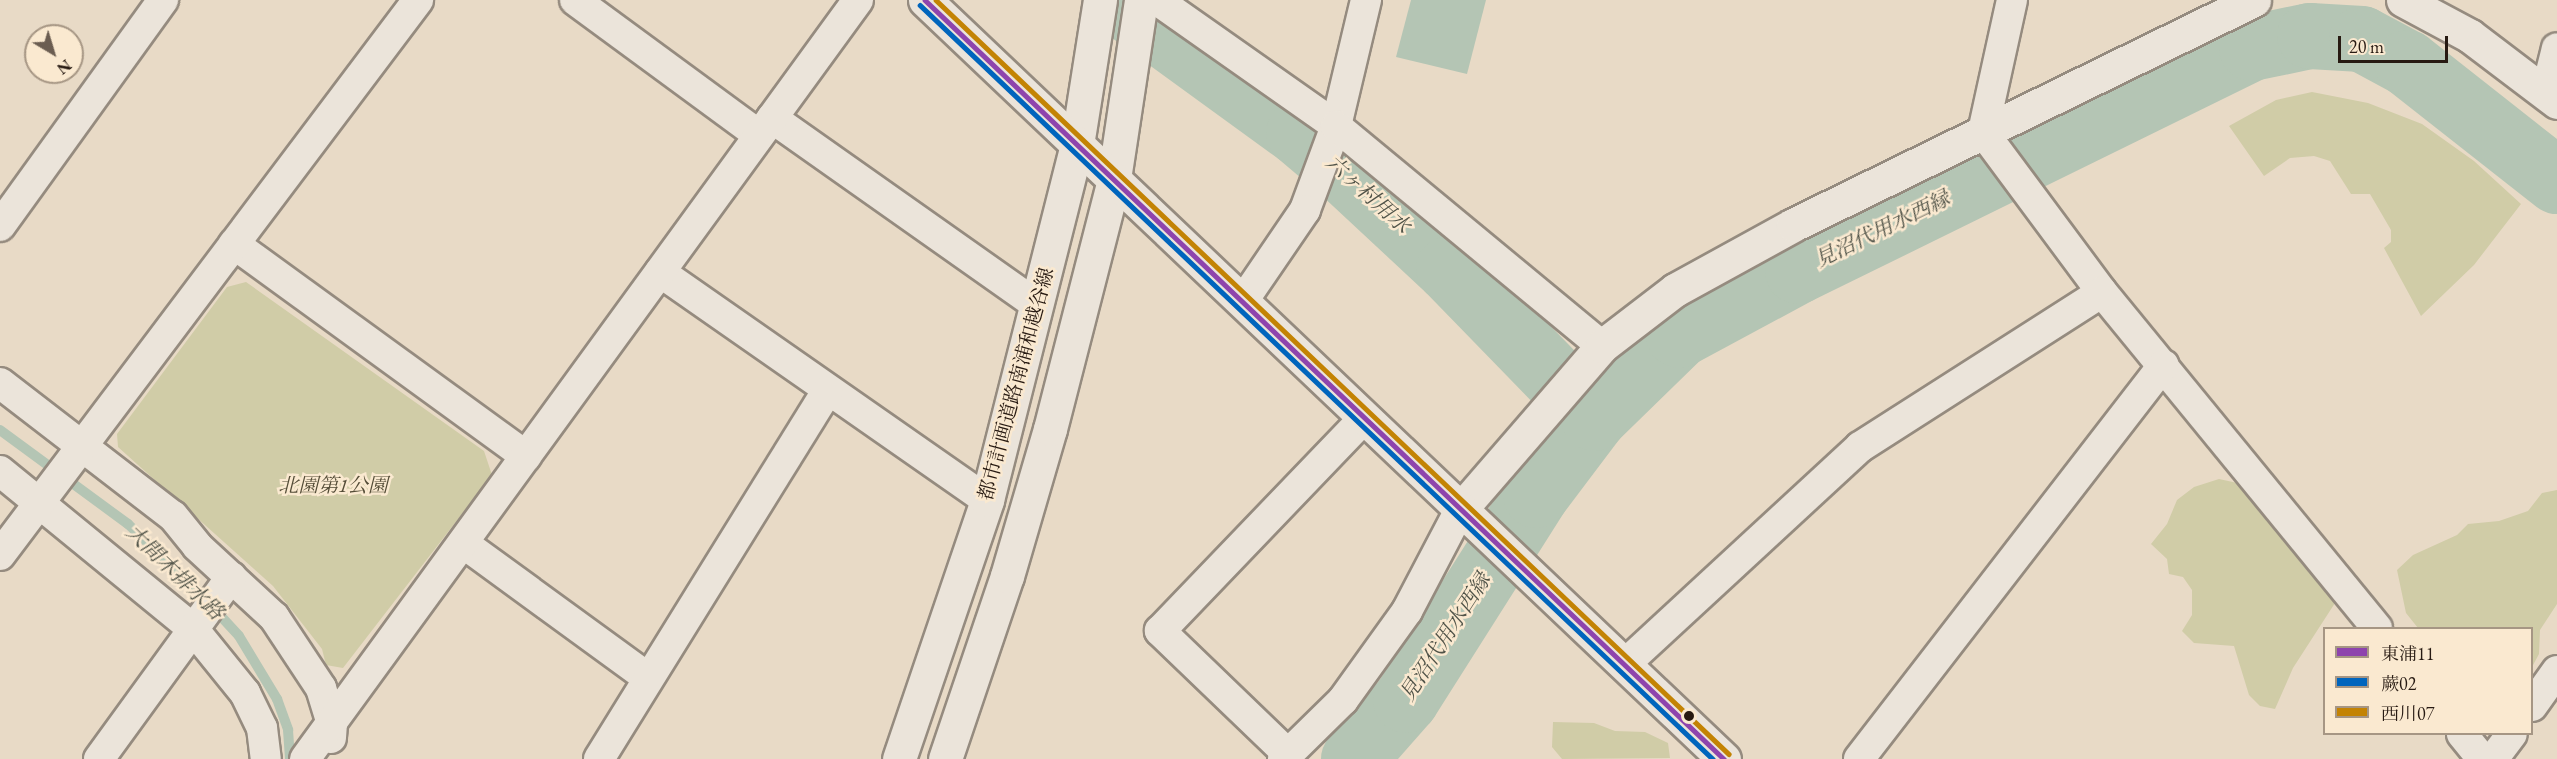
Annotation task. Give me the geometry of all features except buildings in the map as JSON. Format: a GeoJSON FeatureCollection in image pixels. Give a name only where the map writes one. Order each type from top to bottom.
{"type":"FeatureCollection","features":[{"type":"Feature","properties":{"kind":"street"},"geometry":{"type":"LineString","coordinates":[[0,226],[163,0]]}},
{"type":"Feature","properties":{"kind":"street"},"geometry":{"type":"LineString","coordinates":[[0,555],[418,0]]}},
{"type":"Feature","properties":{"kind":"street"},"geometry":{"type":"LineString","coordinates":[[575,0],[1037,305]]}},
{"type":"Feature","properties":{"kind":"street"},"geometry":{"type":"LineString","coordinates":[[316,756],[332,723],[858,0]]}},
{"type":"Feature","properties":{"kind":"street"},"geometry":{"type":"LineString","coordinates":[[925,0],[1724,759]]}},
{"type":"Feature","properties":{"kind":"street","name":"都市計画道路南浦和越谷線"},"geometry":{"type":"LineString","coordinates":[[899,759],[987,500],[1077,145],[1100,0]]}},
{"type":"Feature","properties":{"kind":"street"},"geometry":{"type":"LineString","coordinates":[[945,759],[1007,576],[1114,179],[1141,0]]}},
{"type":"Feature","properties":{"kind":"street"},"geometry":{"type":"LineString","coordinates":[[1156,0],[1334,134],[1602,346]]}},
{"type":"Feature","properties":{"kind":"street"},"geometry":{"type":"LineString","coordinates":[[1243,301],[1280,250],[1322,171],[1334,134],[1366,0]]}},
{"type":"Feature","properties":{"kind":"street"},"geometry":{"type":"LineString","coordinates":[[2012,0],[1987,137],[2102,292],[2376,627]]}},
{"type":"Feature","properties":{"kind":"street"},"geometry":{"type":"LineString","coordinates":[[1364,418],[1160,631],[1286,757],[1342,700],[1471,520],[1551,402],[1602,346],[1675,290],[1728,259],[1987,137],[2254,0]]}},
{"type":"Feature","properties":{"kind":"street"},"geometry":{"type":"LineString","coordinates":[[2403,0],[2470,36],[2552,97]]}},
{"type":"Feature","properties":{"kind":"street"},"geometry":{"type":"LineString","coordinates":[[2552,97],[2557,48]]}},
{"type":"Feature","properties":{"kind":"street"},"geometry":{"type":"LineString","coordinates":[[234,244],[526,456]]}},
{"type":"Feature","properties":{"kind":"street"},"geometry":{"type":"LineString","coordinates":[[660,272],[827,391],[987,500]]}},
{"type":"Feature","properties":{"kind":"street"},"geometry":{"type":"LineString","coordinates":[[1625,664],[1860,447],[2102,292]]}},
{"type":"Feature","properties":{"kind":"street"},"geometry":{"type":"LineString","coordinates":[[1858,759],[2163,365]]}},
{"type":"Feature","properties":{"kind":"street"},"geometry":{"type":"LineString","coordinates":[[0,383],[79,451],[173,516],[228,583],[274,617],[303,656],[321,688],[332,723]]}},
{"type":"Feature","properties":{"kind":"street"},"geometry":{"type":"LineString","coordinates":[[599,759],[827,391]]}},
{"type":"Feature","properties":{"kind":"street"},"geometry":{"type":"LineString","coordinates":[[0,471],[44,494],[198,624],[245,693],[262,728],[266,759]]}},
{"type":"Feature","properties":{"kind":"street"},"geometry":{"type":"LineString","coordinates":[[463,543],[648,678]]}},
{"type":"Feature","properties":{"kind":"street"},"geometry":{"type":"LineString","coordinates":[[99,759],[228,583]]}},
{"type":"Feature","properties":{"kind":"street"},"geometry":{"type":"LineString","coordinates":[[2533,705],[2557,670]]}},
{"type":"Feature","properties":{"kind":"street"},"geometry":{"type":"LineString","coordinates":[[2463,735],[2482,759]]}},
{"type":"Feature","properties":{"kind":"street"},"geometry":{"type":"LineString","coordinates":[[2493,759],[2511,735]]}},
{"type":"Feature","properties":{"kind":"green space"},"geometry":{"type":"Polygon","coordinates":[[[2312,92],[2368,103],[2422,124],[2474,161],[2521,204],[2474,265],[2421,316],[2384,248],[2391,242],[2391,230],[2370,194],[2351,194],[2330,161],[2314,156],[2290,158],[2264,176],[2229,126],[2276,100],[2312,92]]]}},
{"type":"Feature","properties":{"kind":"green space","name":"北園第1公園"},"geometry":{"type":"Polygon","coordinates":[[[246,282],[484,451],[492,475],[343,668],[326,665],[322,649],[273,586],[118,447],[117,434],[227,287],[246,282]]]}},
{"type":"Feature","properties":{"kind":"green space"},"geometry":{"type":"Polygon","coordinates":[[[2219,479],[2242,484],[2316,526],[2318,572],[2335,603],[2293,668],[2275,709],[2260,706],[2249,695],[2234,646],[2194,643],[2182,631],[2192,615],[2192,590],[2183,577],[2169,574],[2167,559],[2151,544],[2167,524],[2177,500],[2194,487],[2219,479]]]}},
{"type":"Feature","properties":{"kind":"green space"},"geometry":{"type":"Polygon","coordinates":[[[2557,490],[2557,604],[2540,630],[2539,654],[2533,665],[2533,627],[2417,627],[2406,613],[2397,570],[2413,555],[2457,535],[2468,524],[2499,521],[2528,511],[2542,493],[2557,490]]]}},
{"type":"Feature","properties":{"kind":"green space"},"geometry":{"type":"Polygon","coordinates":[[[1553,722],[1594,723],[1615,731],[1645,732],[1668,743],[1670,758],[1562,759],[1552,747],[1553,722]]]}},
{"type":"Feature","properties":{"kind":"green space"},"geometry":{"type":"Polygon","coordinates":[[[1360,739],[1383,754],[1381,759],[1333,759],[1347,744],[1360,739]]]}},
{"type":"Feature","properties":{"kind":"shaded area"},"geometry":{"type":"Polygon","coordinates":[[[1411,0],[1486,0],[1467,74],[1396,57],[1411,0]]]}},
{"type":"Feature","properties":{"kind":"waterway","name":"六ヶ村用水"},"geometry":{"type":"LineString","coordinates":[[1116,0],[1299,133],[1345,172],[1449,269],[1594,418]]}},
{"type":"Feature","properties":{"kind":"waterway","name":"見沼代用水西縁"},"geometry":{"type":"LineString","coordinates":[[1354,759],[1406,700],[1536,495],[1594,418],[1679,335],[1798,271],[2252,48],[2310,36],[2362,39],[2407,63],[2557,181]]}},
{"type":"Feature","properties":{"kind":"waterway","name":"大間木排水路"},"geometry":{"type":"LineString","coordinates":[[0,430],[128,524],[192,585],[239,636],[277,699],[288,730],[290,759]]}},
{"type":"Feature","properties":{"kind":"transit line","name":"東浦11"},"geometry":{"type":"LineString","coordinates":[[925,0],[1724,759]]}},
{"type":"Feature","properties":{"kind":"transit line","name":"西川07"},"geometry":{"type":"LineString","coordinates":[[936,0],[1729,754]]}},
{"type":"Feature","properties":{"kind":"transit line","name":"蕨02"},"geometry":{"type":"LineString","coordinates":[[920,5],[1713,759]]}}]}
